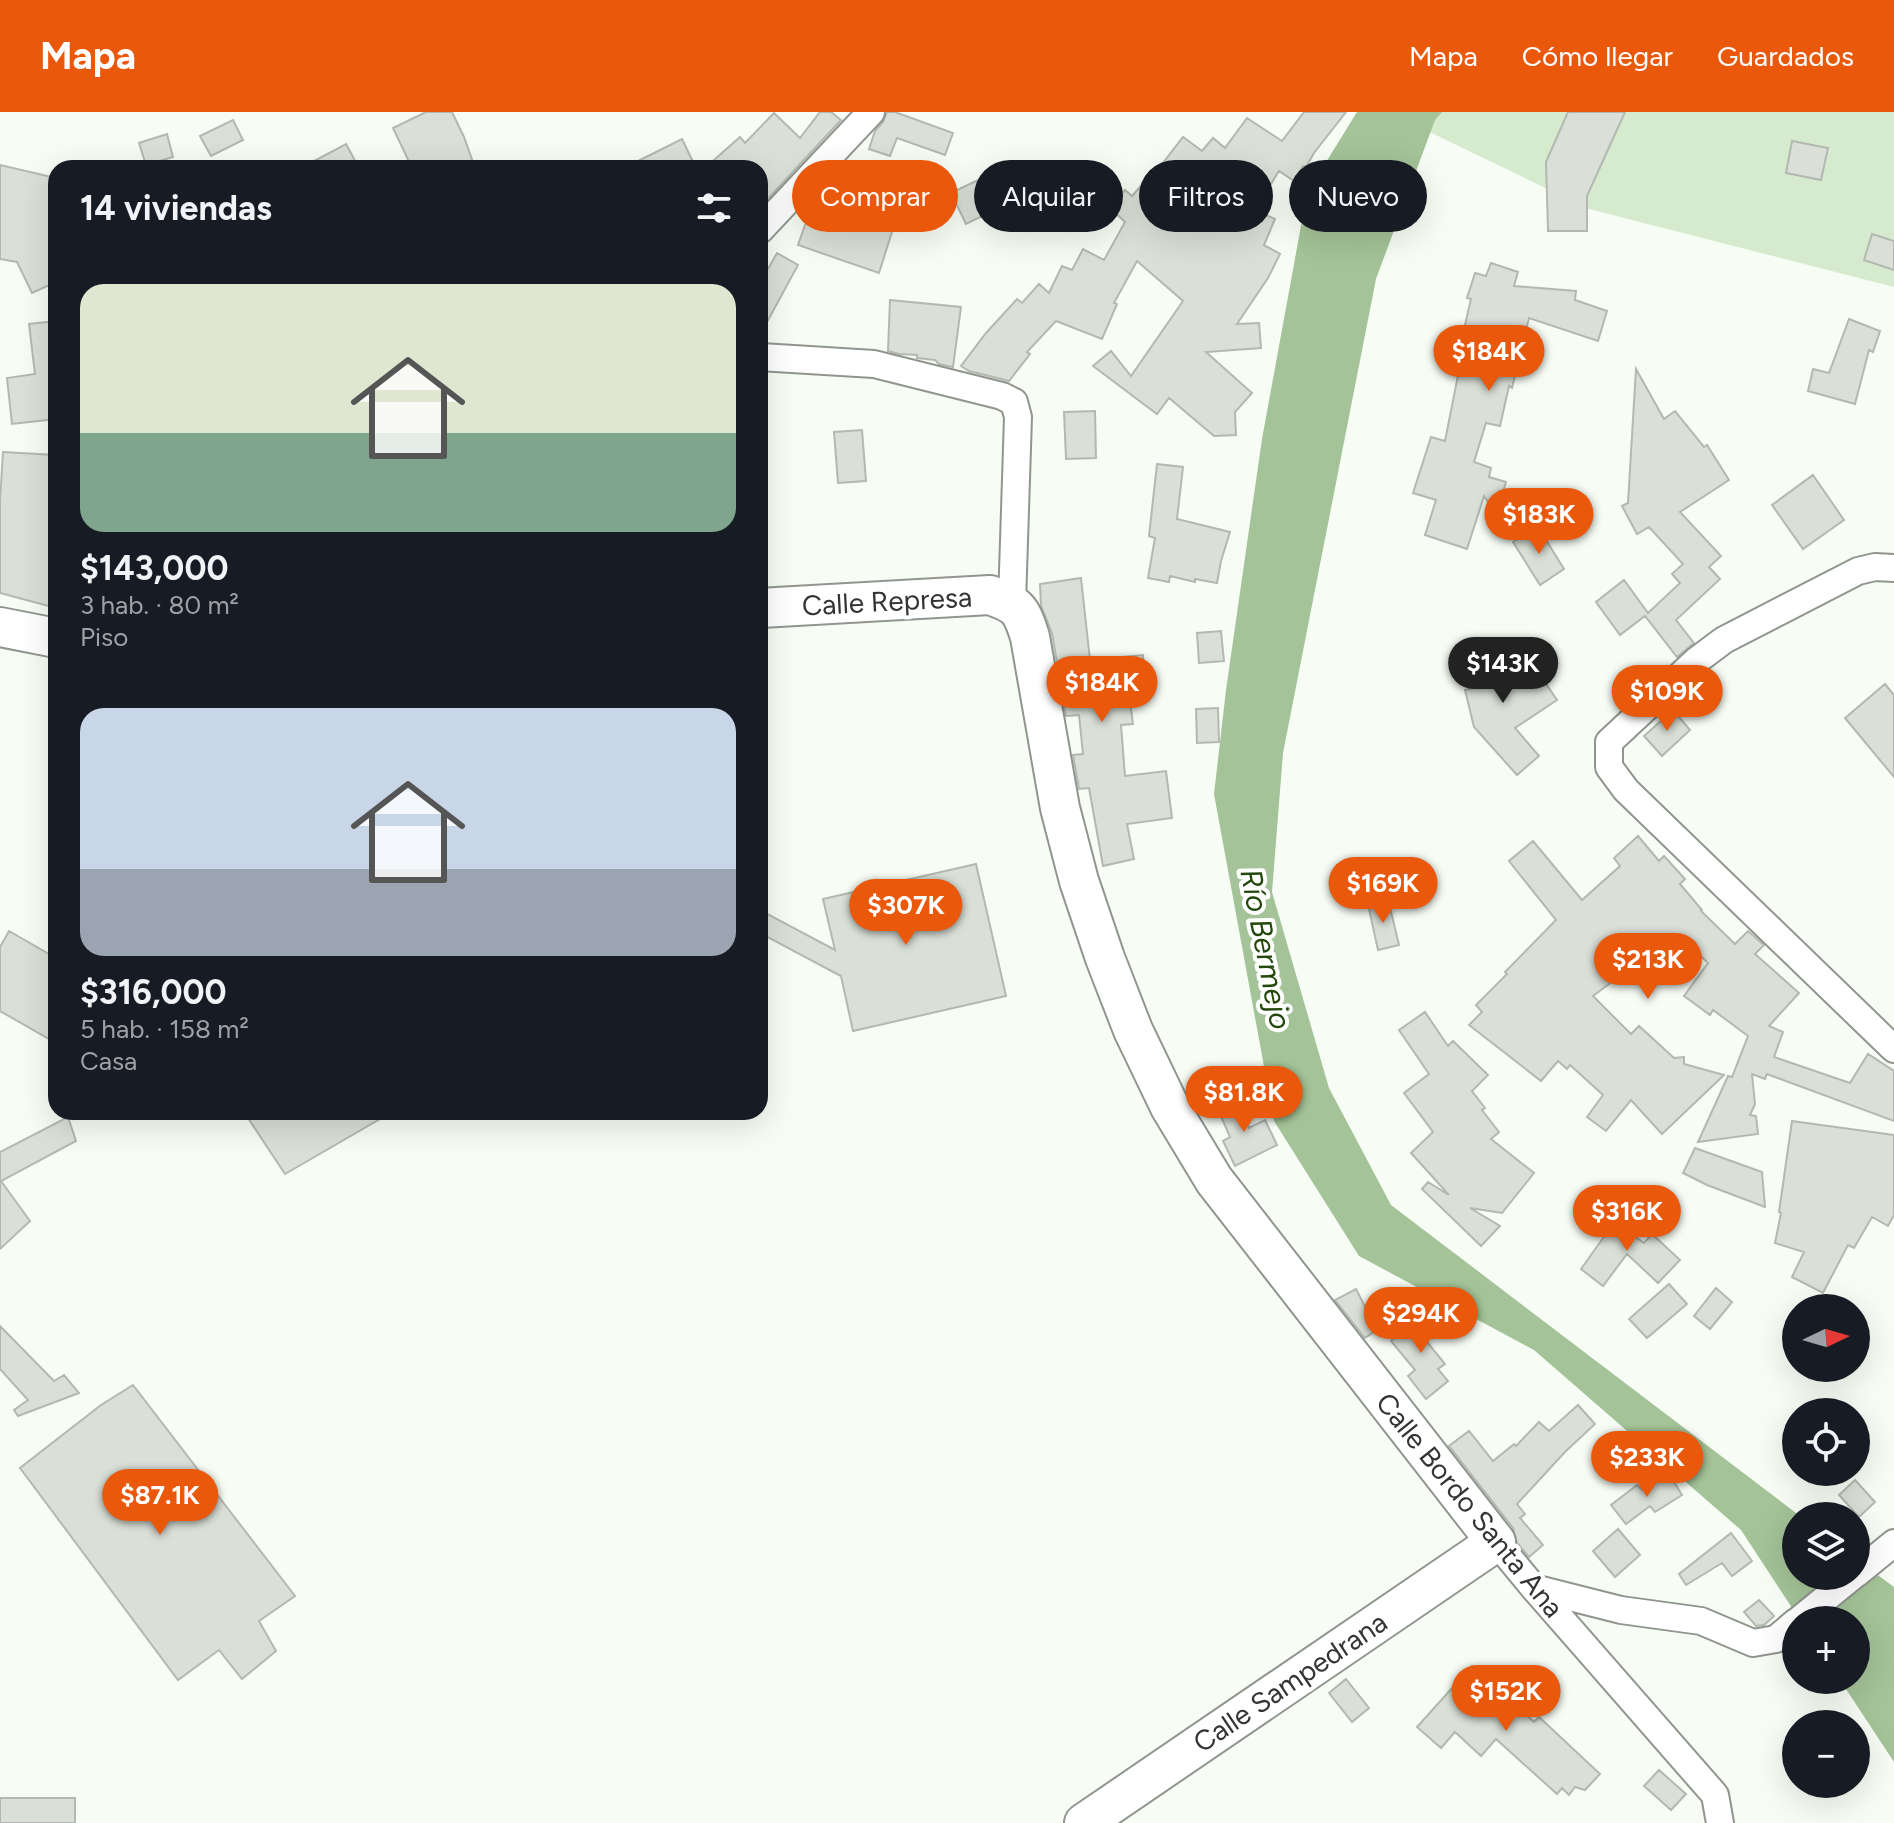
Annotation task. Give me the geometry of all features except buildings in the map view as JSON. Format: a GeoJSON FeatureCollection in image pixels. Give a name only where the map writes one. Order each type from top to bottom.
{"type":"FeatureCollection","features":[{"type":"Feature","properties":{"kind":"street"},"geometry":{"type":"LineString","coordinates":[[768,221],[871,112]]}},
{"type":"Feature","properties":{"kind":"street"},"geometry":{"type":"LineString","coordinates":[[768,357],[874,364],[1002,396],[1014,402],[1018,417],[1012,603]]}},
{"type":"Feature","properties":{"kind":"street"},"geometry":{"type":"LineString","coordinates":[[1894,568],[1875,567],[1858,571],[1724,640],[1696,661],[1609,742],[1609,767],[1626,790],[1894,1049]]}},
{"type":"Feature","properties":{"kind":"street","name":"Calle Represa"},"geometry":{"type":"LineString","coordinates":[[768,608],[990,595],[1012,603]]}},
{"type":"Feature","properties":{"kind":"street","name":"Calle Bordo Santa Ana"},"geometry":{"type":"LineString","coordinates":[[1012,603],[1024,617],[1030,637],[1060,808],[1079,881],[1133,1030],[1170,1107],[1214,1180],[1496,1542],[1715,1795],[1720,1823]]}},
{"type":"Feature","properties":{"kind":"street"},"geometry":{"type":"LineString","coordinates":[[0,627],[48,636]]}},
{"type":"Feature","properties":{"kind":"street","name":"Calle Sampedrana"},"geometry":{"type":"LineString","coordinates":[[1084,1823],[1496,1542]]}},
{"type":"Feature","properties":{"kind":"street"},"geometry":{"type":"LineString","coordinates":[[1870,1563],[1894,1543]]}},
{"type":"Feature","properties":{"kind":"street"},"geometry":{"type":"LineString","coordinates":[[1534,1588],[1621,1610],[1701,1621],[1753,1643],[1776,1639],[1782,1634]]}},
{"type":"Feature","properties":{"kind":"street"},"geometry":{"type":"LineString","coordinates":[[1816,1606],[1836,1590]]}},
{"type":"Feature","properties":{"kind":"shaded area"},"geometry":{"type":"Polygon","coordinates":[[[1388,112],[1894,112],[1894,287],[1589,209],[1388,112]]]}},
{"type":"Feature","properties":{"kind":"water"},"geometry":{"type":"Polygon","coordinates":[[[1357,112],[1442,112],[1435,120],[1420,160],[1327,160],[1357,112]]]}},
{"type":"Feature","properties":{"kind":"water","name":"Río Bermejo"},"geometry":{"type":"Polygon","coordinates":[[[1300,232],[1393,232],[1376,279],[1283,753],[1272,892],[1329,1088],[1391,1205],[1782,1502],[1782,1590],[1870,1590],[1870,1569],[1894,1587],[1894,1762],[1870,1726],[1870,1710],[1860,1710],[1849,1694],[1870,1694],[1870,1606],[1791,1606],[1741,1530],[1534,1350],[1359,1256],[1274,1121],[1214,794],[1262,439],[1300,232]]]}}]}
